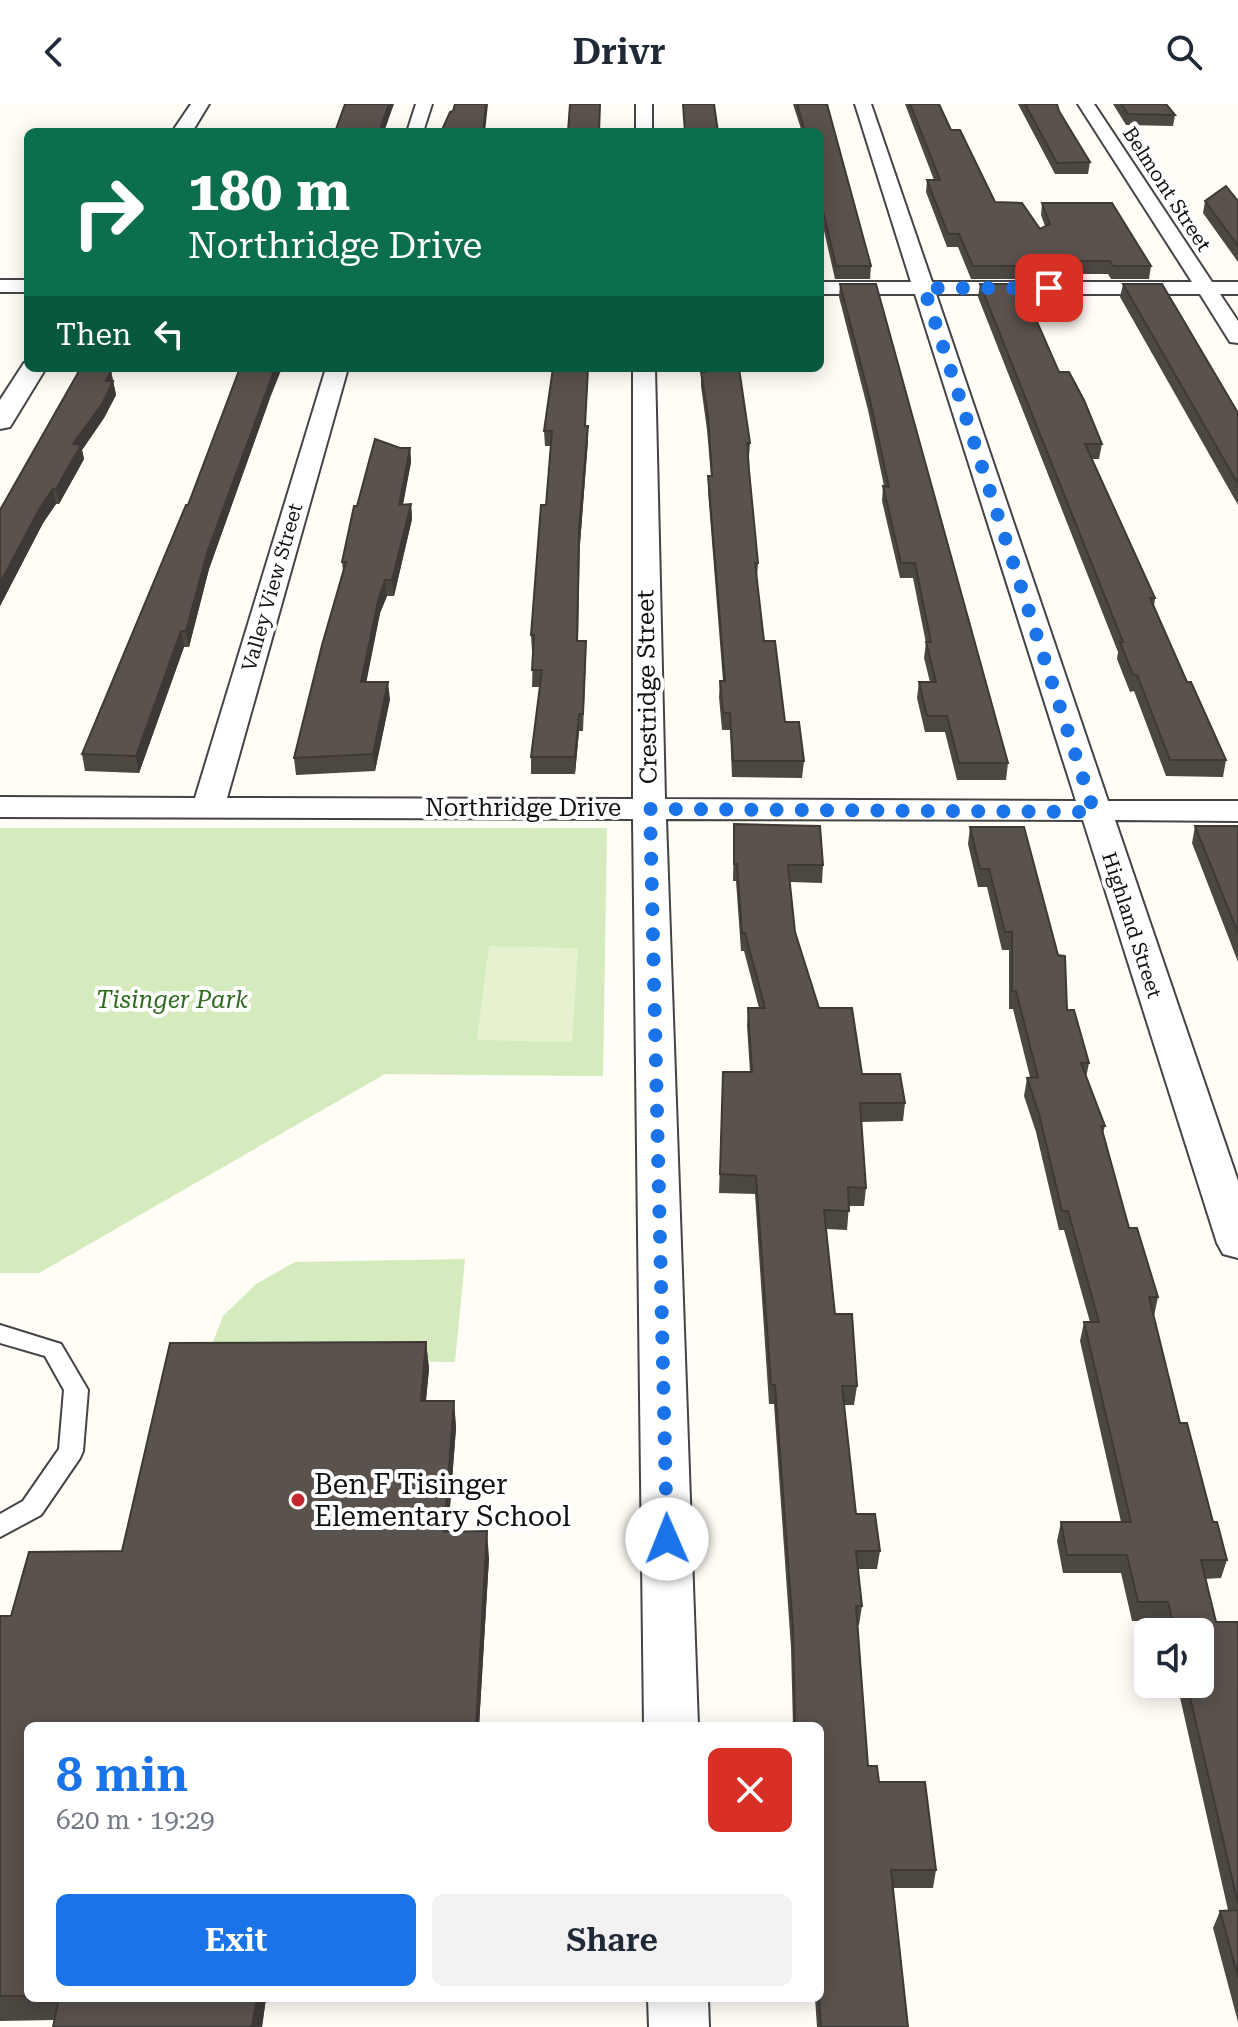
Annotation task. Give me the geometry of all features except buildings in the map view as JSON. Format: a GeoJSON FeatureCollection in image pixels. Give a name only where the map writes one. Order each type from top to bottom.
{"type":"FeatureCollection","features":[{"type":"Feature","properties":{"kind":"street"},"geometry":{"type":"LineString","coordinates":[[185,128],[200,104]]}},
{"type":"Feature","properties":{"kind":"street"},"geometry":{"type":"LineString","coordinates":[[416,128],[424,104]]}},
{"type":"Feature","properties":{"kind":"street"},"geometry":{"type":"LineString","coordinates":[[644,104],[644,128]]}},
{"type":"Feature","properties":{"kind":"street","name":"Highland Street"},"geometry":{"type":"LineString","coordinates":[[863,104],[1238,1243]]}},
{"type":"Feature","properties":{"kind":"street","name":"Belmont Street"},"geometry":{"type":"LineString","coordinates":[[1086,104],[1238,337]]}},
{"type":"Feature","properties":{"kind":"street"},"geometry":{"type":"LineString","coordinates":[[0,286],[24,286]]}},
{"type":"Feature","properties":{"kind":"street"},"geometry":{"type":"LineString","coordinates":[[824,288],[1238,288]]}},
{"type":"Feature","properties":{"kind":"street"},"geometry":{"type":"LineString","coordinates":[[0,421],[31,372]]}},
{"type":"Feature","properties":{"kind":"street","name":"Valley View Street"},"geometry":{"type":"LineString","coordinates":[[208,807],[336,372]]}},
{"type":"Feature","properties":{"kind":"street","name":"Crestridge Street"},"geometry":{"type":"LineString","coordinates":[[644,372],[650,809],[671,1722]]}},
{"type":"Feature","properties":{"kind":"street","name":"Northridge Drive"},"geometry":{"type":"LineString","coordinates":[[0,807],[1238,811]]}},
{"type":"Feature","properties":{"kind":"street"},"geometry":{"type":"LineString","coordinates":[[678,2002],[679,2027]]}},
{"type":"Feature","properties":{"kind":"lane"},"geometry":{"type":"LineString","coordinates":[[0,1334],[53,1350],[76,1390],[71,1451],[32,1508],[0,1527]]}},
{"type":"Feature","properties":{"kind":"green space","name":"Tisinger Park"},"geometry":{"type":"Polygon","coordinates":[[[0,828],[607,828],[603,1076],[385,1074],[39,1273],[0,1273],[0,828]]]}},
{"type":"Feature","properties":{"kind":"green space"},"geometry":{"type":"Polygon","coordinates":[[[489,946],[578,948],[572,1042],[477,1040],[489,946]]]}},
{"type":"Feature","properties":{"kind":"green space"},"geometry":{"type":"Polygon","coordinates":[[[465,1259],[455,1362],[206,1360],[223,1316],[256,1284],[295,1262],[465,1259]]]}},
{"type":"Feature","properties":{"kind":"place","name":"Ben F Tisinger Elementary School"},"geometry":{"type":"Point","coordinates":[298,1500]}},
{"type":"Feature","properties":{"kind":"route"},"geometry":{"type":"LineString","coordinates":[[667,1539],[650,809],[1094,812],[924,288],[1049,288]]}}]}
